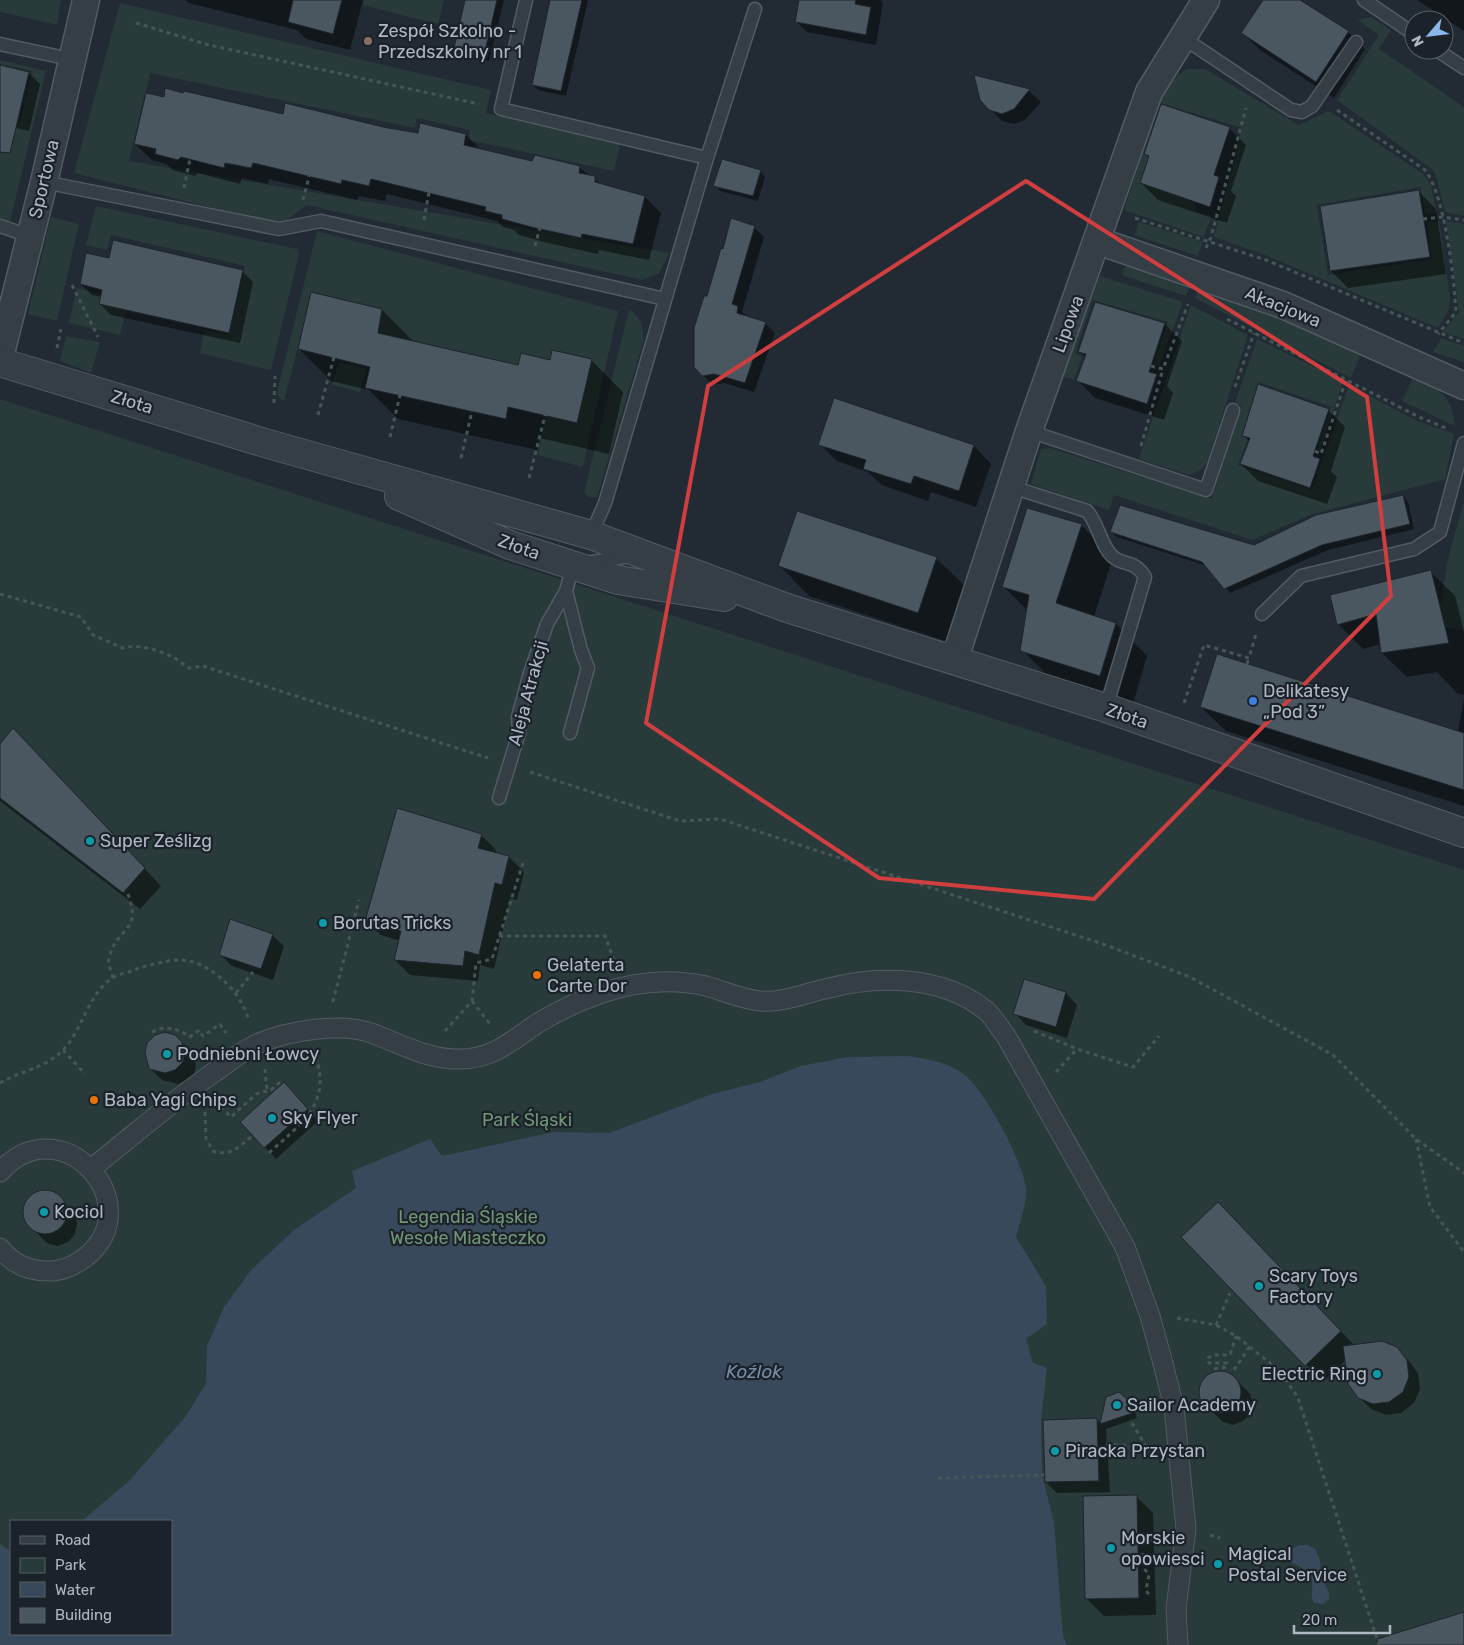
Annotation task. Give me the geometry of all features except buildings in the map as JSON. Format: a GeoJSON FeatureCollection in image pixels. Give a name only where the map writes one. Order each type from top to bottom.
{"type":"FeatureCollection","features":[{"type":"Feature","properties":{"kind":"street","name":"Sportowa"},"geometry":{"type":"LineString","coordinates":[[0,357],[44,182],[70,60],[86,0]]}},
{"type":"Feature","properties":{"kind":"street","name":"Lipowa"},"geometry":{"type":"LineString","coordinates":[[954,661],[1029,431],[1098,241],[1149,92],[1206,0]]}},
{"type":"Feature","properties":{"kind":"street","name":"Akacjowa"},"geometry":{"type":"LineString","coordinates":[[1098,241],[1198,274],[1283,305],[1464,386]]}},
{"type":"Feature","properties":{"kind":"street","name":"Złota"},"geometry":{"type":"LineString","coordinates":[[0,362],[265,442],[591,535],[787,608],[1106,708],[1464,833]]}},
{"type":"Feature","properties":{"kind":"street","name":"Złota"},"geometry":{"type":"LineString","coordinates":[[265,442],[392,493],[510,545],[618,580],[787,608]]}},
{"type":"Feature","properties":{"kind":"street"},"geometry":{"type":"LineString","coordinates":[[92,1168],[174,1102],[256,1044],[307,1031],[337,1027],[368,1032],[421,1053],[457,1059],[485,1055],[514,1042],[538,1024],[566,1008],[601,993],[624,986],[657,980],[679,981],[759,1001],[789,999],[830,987],[866,982],[916,982],[941,987],[972,1001],[986,1010],[1006,1036],[1125,1247],[1150,1316],[1174,1407],[1186,1529],[1176,1608],[1178,1645]]}},
{"type":"Feature","properties":{"kind":"street"},"geometry":{"type":"LineString","coordinates":[[0,1172],[8,1163],[27,1153],[47,1149],[68,1153],[92,1168],[106,1196],[108,1215],[104,1234],[93,1250],[78,1263],[60,1270],[41,1271],[22,1266],[2,1255]]}},
{"type":"Feature","properties":{"kind":"lane"},"geometry":{"type":"LineString","coordinates":[[526,0],[501,108],[707,158]]}},
{"type":"Feature","properties":{"kind":"lane"},"geometry":{"type":"LineString","coordinates":[[1364,0],[1404,27]]}},
{"type":"Feature","properties":{"kind":"lane"},"geometry":{"type":"LineString","coordinates":[[591,535],[605,503],[707,158],[756,8]]}},
{"type":"Feature","properties":{"kind":"lane"},"geometry":{"type":"LineString","coordinates":[[1182,37],[1291,110],[1302,112],[1312,106],[1319,98],[1356,42]]}},
{"type":"Feature","properties":{"kind":"lane"},"geometry":{"type":"LineString","coordinates":[[0,44],[70,60]]}},
{"type":"Feature","properties":{"kind":"lane"},"geometry":{"type":"LineString","coordinates":[[1452,60],[1464,68]]}},
{"type":"Feature","properties":{"kind":"lane"},"geometry":{"type":"LineString","coordinates":[[44,182],[279,229],[321,221],[665,299]]}},
{"type":"Feature","properties":{"kind":"lane"},"geometry":{"type":"LineString","coordinates":[[0,226],[30,236]]}},
{"type":"Feature","properties":{"kind":"lane"},"geometry":{"type":"LineString","coordinates":[[1029,431],[1206,490],[1233,410]]}},
{"type":"Feature","properties":{"kind":"lane"},"geometry":{"type":"LineString","coordinates":[[1262,614],[1301,576],[1414,549],[1440,532],[1464,443]]}},
{"type":"Feature","properties":{"kind":"lane"},"geometry":{"type":"LineString","coordinates":[[1012,487],[1087,511],[1094,519],[1096,527],[1112,556],[1139,567],[1145,577],[1106,708]]}},
{"type":"Feature","properties":{"kind":"lane"},"geometry":{"type":"LineString","coordinates":[[570,733],[588,668],[581,650],[566,591],[573,565],[643,554]]}},
{"type":"Feature","properties":{"kind":"lane","name":"Aleja Atrakcji"},"geometry":{"type":"LineString","coordinates":[[499,798],[519,733],[518,717],[533,665],[547,624],[566,591]]}},
{"type":"Feature","properties":{"kind":"path"},"geometry":{"type":"LineString","coordinates":[[136,23],[209,45],[501,108]]}},
{"type":"Feature","properties":{"kind":"path"},"geometry":{"type":"LineString","coordinates":[[1198,274],[1208,240],[1211,237],[1253,83]]}},
{"type":"Feature","properties":{"kind":"path"},"geometry":{"type":"LineString","coordinates":[[1319,98],[1426,170],[1433,180],[1442,216],[1456,312],[1438,334]]}},
{"type":"Feature","properties":{"kind":"path"},"geometry":{"type":"LineString","coordinates":[[179,209],[191,154]]}},
{"type":"Feature","properties":{"kind":"path"},"geometry":{"type":"LineString","coordinates":[[296,226],[311,170]]}},
{"type":"Feature","properties":{"kind":"path"},"geometry":{"type":"LineString","coordinates":[[419,244],[430,186]]}},
{"type":"Feature","properties":{"kind":"path"},"geometry":{"type":"LineString","coordinates":[[1423,219],[1442,216],[1464,220]]}},
{"type":"Feature","properties":{"kind":"path"},"geometry":{"type":"LineString","coordinates":[[1131,217],[1266,260],[1438,334],[1464,343]]}},
{"type":"Feature","properties":{"kind":"path"},"geometry":{"type":"LineString","coordinates":[[72,285],[98,337]]}},
{"type":"Feature","properties":{"kind":"path"},"geometry":{"type":"LineString","coordinates":[[1135,466],[1163,369],[1189,300],[1196,304]]}},
{"type":"Feature","properties":{"kind":"path"},"geometry":{"type":"LineString","coordinates":[[1225,318],[1417,416],[1451,430]]}},
{"type":"Feature","properties":{"kind":"path"},"geometry":{"type":"LineString","coordinates":[[55,356],[61,329]]}},
{"type":"Feature","properties":{"kind":"path"},"geometry":{"type":"LineString","coordinates":[[1233,410],[1228,408],[1254,334]]}},
{"type":"Feature","properties":{"kind":"path"},"geometry":{"type":"LineString","coordinates":[[318,415],[336,350]]}},
{"type":"Feature","properties":{"kind":"path"},"geometry":{"type":"LineString","coordinates":[[1151,366],[1163,369]]}},
{"type":"Feature","properties":{"kind":"path"},"geometry":{"type":"LineString","coordinates":[[274,403],[275,376]]}},
{"type":"Feature","properties":{"kind":"path"},"geometry":{"type":"LineString","coordinates":[[1315,451],[1321,454],[1346,380]]}},
{"type":"Feature","properties":{"kind":"path"},"geometry":{"type":"LineString","coordinates":[[390,437],[401,391]]}},
{"type":"Feature","properties":{"kind":"path"},"geometry":{"type":"LineString","coordinates":[[461,458],[473,407]]}},
{"type":"Feature","properties":{"kind":"path"},"geometry":{"type":"LineString","coordinates":[[529,478],[546,412]]}},
{"type":"Feature","properties":{"kind":"path"},"geometry":{"type":"LineString","coordinates":[[0,594],[81,617],[93,635],[123,648],[131,646],[151,649],[176,658],[189,668],[203,666],[680,821],[720,819],[1103,944],[1190,977],[1333,1055],[1416,1139],[1464,1173]]}},
{"type":"Feature","properties":{"kind":"path"},"geometry":{"type":"LineString","coordinates":[[1247,664],[1262,614]]}},
{"type":"Feature","properties":{"kind":"path"},"geometry":{"type":"LineString","coordinates":[[1183,706],[1204,645],[1249,658]]}},
{"type":"Feature","properties":{"kind":"path"},"geometry":{"type":"LineString","coordinates":[[421,1053],[472,1001],[476,963],[492,959],[524,860]]}},
{"type":"Feature","properties":{"kind":"path"},"geometry":{"type":"LineString","coordinates":[[113,978],[108,960],[116,941],[131,925],[134,909],[127,892]]}},
{"type":"Feature","properties":{"kind":"path"},"geometry":{"type":"LineString","coordinates":[[337,1027],[332,1005],[359,900]]}},
{"type":"Feature","properties":{"kind":"path"},"geometry":{"type":"LineString","coordinates":[[499,936],[605,936],[624,986]]}},
{"type":"Feature","properties":{"kind":"path"},"geometry":{"type":"LineString","coordinates":[[0,1083],[43,1065],[63,1050],[92,1000],[113,978],[149,965],[180,960],[207,968],[236,993],[248,1017],[256,1044]]}},
{"type":"Feature","properties":{"kind":"path"},"geometry":{"type":"LineString","coordinates":[[236,993],[253,972]]}},
{"type":"Feature","properties":{"kind":"path"},"geometry":{"type":"LineString","coordinates":[[152,1032],[159,1028],[170,1027],[190,1037],[199,1030],[203,1036],[220,1024],[239,1055]]}},
{"type":"Feature","properties":{"kind":"path"},"geometry":{"type":"LineString","coordinates":[[1006,1036],[1026,1028],[1078,1049],[1133,1067],[1159,1036]]}},
{"type":"Feature","properties":{"kind":"path"},"geometry":{"type":"LineString","coordinates":[[269,1154],[302,1124],[314,1109],[320,1084],[318,1061],[307,1031]]}},
{"type":"Feature","properties":{"kind":"path"},"geometry":{"type":"LineString","coordinates":[[63,1050],[85,1074]]}},
{"type":"Feature","properties":{"kind":"path"},"geometry":{"type":"LineString","coordinates":[[209,1102],[213,1099],[230,1117],[256,1094],[271,1090],[279,1083],[280,1085]]}},
{"type":"Feature","properties":{"kind":"path"},"geometry":{"type":"LineString","coordinates":[[206,1106],[206,1139],[213,1151],[221,1154],[234,1152],[252,1136]]}},
{"type":"Feature","properties":{"kind":"path"},"geometry":{"type":"LineString","coordinates":[[1416,1139],[1430,1207],[1464,1252]]}},
{"type":"Feature","properties":{"kind":"path"},"geometry":{"type":"LineString","coordinates":[[1216,1325],[1230,1293]]}},
{"type":"Feature","properties":{"kind":"path"},"geometry":{"type":"LineString","coordinates":[[1150,1316],[1181,1318],[1216,1325],[1250,1346],[1280,1371],[1298,1398],[1379,1645]]}},
{"type":"Feature","properties":{"kind":"path"},"geometry":{"type":"LineString","coordinates":[[1214,1368],[1226,1367],[1227,1363],[1209,1363],[1207,1358],[1215,1355],[1230,1355],[1236,1336]]}},
{"type":"Feature","properties":{"kind":"path"},"geometry":{"type":"LineString","coordinates":[[1234,1370],[1250,1346]]}},
{"type":"Feature","properties":{"kind":"path"},"geometry":{"type":"LineString","coordinates":[[1132,1423],[1147,1448]]}},
{"type":"Feature","properties":{"kind":"path"},"geometry":{"type":"LineString","coordinates":[[1106,1444],[1179,1450]]}},
{"type":"Feature","properties":{"kind":"path"},"geometry":{"type":"LineString","coordinates":[[938,1478],[1044,1475]]}},
{"type":"Feature","properties":{"kind":"path"},"geometry":{"type":"LineString","coordinates":[[1140,1541],[1156,1542],[1159,1549]]}},
{"type":"Feature","properties":{"kind":"highlighted area"},"geometry":{"type":"Polygon","coordinates":[[[1026,181],[1367,397],[1391,596],[1094,899],[879,878],[646,723],[708,386],[1026,181]]]}},
{"type":"Feature","properties":{"kind":"green space"},"geometry":{"type":"Polygon","coordinates":[[[0,0],[61,0],[57,25],[0,12],[0,0]]]}},
{"type":"Feature","properties":{"kind":"green space"},"geometry":{"type":"Polygon","coordinates":[[[364,0],[444,0],[438,24],[363,5],[364,0]]]}},
{"type":"Feature","properties":{"kind":"green space"},"geometry":{"type":"Polygon","coordinates":[[[120,3],[491,90],[486,113],[620,145],[614,171],[469,140],[470,130],[417,118],[415,128],[150,73],[129,161],[669,253],[659,273],[642,280],[307,205],[280,225],[74,173],[120,3]]]}},
{"type":"Feature","properties":{"kind":"green space"},"geometry":{"type":"Polygon","coordinates":[[[1371,17],[1391,30],[1379,49],[1464,107],[1464,216],[1445,212],[1436,176],[1432,169],[1337,100],[1379,35],[1358,20],[1371,17]]]}},
{"type":"Feature","properties":{"kind":"green space"},"geometry":{"type":"Polygon","coordinates":[[[0,60],[46,71],[10,222],[0,219],[0,118],[20,122],[32,71],[0,64],[0,60]]]}},
{"type":"Feature","properties":{"kind":"green space"},"geometry":{"type":"Polygon","coordinates":[[[1187,69],[1205,69],[1299,125],[1329,111],[1423,174],[1430,183],[1437,212],[1426,215],[1420,187],[1317,205],[1328,275],[1432,259],[1427,223],[1439,221],[1450,298],[1448,311],[1438,328],[1265,255],[1214,237],[1242,128],[1160,103],[1144,154],[1149,156],[1140,183],[1196,203],[1195,211],[1212,216],[1203,237],[1124,210],[1159,99],[1179,74],[1187,69]]]}},
{"type":"Feature","properties":{"kind":"green space"},"geometry":{"type":"Polygon","coordinates":[[[96,206],[297,249],[299,254],[271,370],[200,353],[204,330],[229,335],[245,266],[111,235],[107,250],[86,245],[96,206]]]}},
{"type":"Feature","properties":{"kind":"green space"},"geometry":{"type":"Polygon","coordinates":[[[51,217],[79,224],[57,321],[28,314],[51,217]]]}},
{"type":"Feature","properties":{"kind":"green space"},"geometry":{"type":"Polygon","coordinates":[[[1446,221],[1464,224],[1464,339],[1443,332],[1459,312],[1446,221]]]}},
{"type":"Feature","properties":{"kind":"green space"},"geometry":{"type":"Polygon","coordinates":[[[1139,222],[1203,242],[1198,256],[1134,235],[1139,222]]]}},
{"type":"Feature","properties":{"kind":"green space"},"geometry":{"type":"Polygon","coordinates":[[[317,231],[618,311],[583,467],[538,455],[546,415],[577,423],[591,359],[553,350],[550,360],[521,353],[518,365],[378,333],[382,309],[312,292],[284,401],[278,397],[277,392],[317,231]]]}},
{"type":"Feature","properties":{"kind":"green space"},"geometry":{"type":"Polygon","coordinates":[[[1126,264],[1190,285],[1186,296],[1121,275],[1126,264]]]}},
{"type":"Feature","properties":{"kind":"green space"},"geometry":{"type":"Polygon","coordinates":[[[1100,276],[1183,302],[1159,367],[1154,364],[1168,322],[1093,300],[1075,353],[1082,357],[1074,380],[1063,376],[1100,276]]]}},
{"type":"Feature","properties":{"kind":"green space"},"geometry":{"type":"Polygon","coordinates":[[[1199,287],[1362,351],[1351,378],[1195,298],[1199,287]]]}},
{"type":"Feature","properties":{"kind":"green space"},"geometry":{"type":"Polygon","coordinates":[[[77,288],[101,294],[99,304],[126,310],[120,335],[69,323],[77,288]]]}},
{"type":"Feature","properties":{"kind":"green space"},"geometry":{"type":"Polygon","coordinates":[[[1191,305],[1248,335],[1207,463],[1199,471],[1189,475],[1139,459],[1191,305]]]}},
{"type":"Feature","properties":{"kind":"green space"},"geometry":{"type":"Polygon","coordinates":[[[629,309],[637,316],[641,323],[643,343],[597,497],[590,497],[584,493],[629,309]]]}},
{"type":"Feature","properties":{"kind":"green space"},"geometry":{"type":"Polygon","coordinates":[[[66,336],[100,342],[91,373],[60,361],[66,336]]]}},
{"type":"Feature","properties":{"kind":"green space"},"geometry":{"type":"Polygon","coordinates":[[[1441,338],[1464,346],[1464,362],[1433,352],[1441,338]]]}},
{"type":"Feature","properties":{"kind":"green space"},"geometry":{"type":"Polygon","coordinates":[[[1257,339],[1343,381],[1320,451],[1317,450],[1331,407],[1258,382],[1242,435],[1248,438],[1238,465],[1312,490],[1349,385],[1415,420],[1454,434],[1445,479],[1310,515],[1252,540],[1114,495],[1109,510],[1031,484],[1041,449],[1050,448],[1212,499],[1241,405],[1235,403],[1257,339]]]}},
{"type":"Feature","properties":{"kind":"green space"},"geometry":{"type":"Polygon","coordinates":[[[339,362],[366,369],[360,392],[332,385],[339,362]]]}},
{"type":"Feature","properties":{"kind":"green space"},"geometry":{"type":"Polygon","coordinates":[[[1414,376],[1431,385],[1448,400],[1455,426],[1402,401],[1414,376]]]}},
{"type":"Feature","properties":{"kind":"green space","name":"Park Śląski"},"geometry":{"type":"Polygon","coordinates":[[[0,399],[1464,870],[1464,1645],[0,1645],[0,399]]]}},
{"type":"Feature","properties":{"kind":"green space"},"geometry":{"type":"Polygon","coordinates":[[[1464,501],[1464,631],[1437,626],[1448,559],[1464,501]]]}},
{"type":"Feature","properties":{"kind":"water","name":"Koźlok"},"geometry":{"type":"Polygon","coordinates":[[[908,1056],[928,1059],[959,1071],[969,1079],[990,1107],[1018,1161],[1026,1188],[1026,1199],[1016,1237],[1046,1286],[1047,1324],[1026,1339],[1033,1363],[1047,1368],[1041,1419],[1042,1475],[1054,1522],[1063,1636],[1067,1645],[0,1645],[0,1544],[10,1550],[10,1635],[172,1635],[172,1520],[83,1520],[130,1480],[186,1416],[206,1383],[207,1346],[224,1307],[251,1270],[294,1230],[356,1188],[352,1171],[430,1139],[442,1156],[554,1132],[609,1133],[712,1094],[760,1082],[801,1066],[847,1057],[908,1056]]]}},
{"type":"Feature","properties":{"kind":"water"},"geometry":{"type":"Polygon","coordinates":[[[1300,1545],[1308,1545],[1315,1549],[1320,1560],[1321,1573],[1329,1593],[1329,1599],[1323,1604],[1314,1603],[1309,1574],[1287,1559],[1286,1552],[1300,1545]]]}},
{"type":"Feature","properties":{"kind":"place","name":"Zespół Szkolno - Przedszkolny nr 1"},"geometry":{"type":"Point","coordinates":[368,41]}},
{"type":"Feature","properties":{"kind":"place","name":"Delikatesy „Pod 3”"},"geometry":{"type":"Point","coordinates":[1253,701]}},
{"type":"Feature","properties":{"kind":"place","name":"Super Ześlizg"},"geometry":{"type":"Point","coordinates":[90,841]}},
{"type":"Feature","properties":{"kind":"place","name":"Borutas Tricks"},"geometry":{"type":"Point","coordinates":[323,923]}},
{"type":"Feature","properties":{"kind":"place","name":"Gelaterta Carte Dor"},"geometry":{"type":"Point","coordinates":[537,975]}},
{"type":"Feature","properties":{"kind":"place","name":"Podniebni Łowcy"},"geometry":{"type":"Point","coordinates":[167,1054]}},
{"type":"Feature","properties":{"kind":"place","name":"Baba Yagi Chips"},"geometry":{"type":"Point","coordinates":[94,1100]}},
{"type":"Feature","properties":{"kind":"place","name":"Sky Flyer"},"geometry":{"type":"Point","coordinates":[272,1118]}},
{"type":"Feature","properties":{"kind":"place","name":"Kociol"},"geometry":{"type":"Point","coordinates":[44,1212]}},
{"type":"Feature","properties":{"kind":"place","name":"Scary Toys Factory"},"geometry":{"type":"Point","coordinates":[1259,1286]}},
{"type":"Feature","properties":{"kind":"place","name":"Electric Ring"},"geometry":{"type":"Point","coordinates":[1377,1374]}},
{"type":"Feature","properties":{"kind":"place","name":"Sailor Academy"},"geometry":{"type":"Point","coordinates":[1117,1405]}},
{"type":"Feature","properties":{"kind":"place","name":"Piracka Przystan"},"geometry":{"type":"Point","coordinates":[1055,1451]}},
{"type":"Feature","properties":{"kind":"place","name":"Morskie opowiesci"},"geometry":{"type":"Point","coordinates":[1111,1548]}},
{"type":"Feature","properties":{"kind":"place","name":"Magical Postal Service"},"geometry":{"type":"Point","coordinates":[1218,1564]}},
{"type":"Feature","properties":{"kind":"park label","name":"Legendia Śląskie Wesołe Miasteczko"},"geometry":{"type":"Point","coordinates":[468,1227]}}]}
